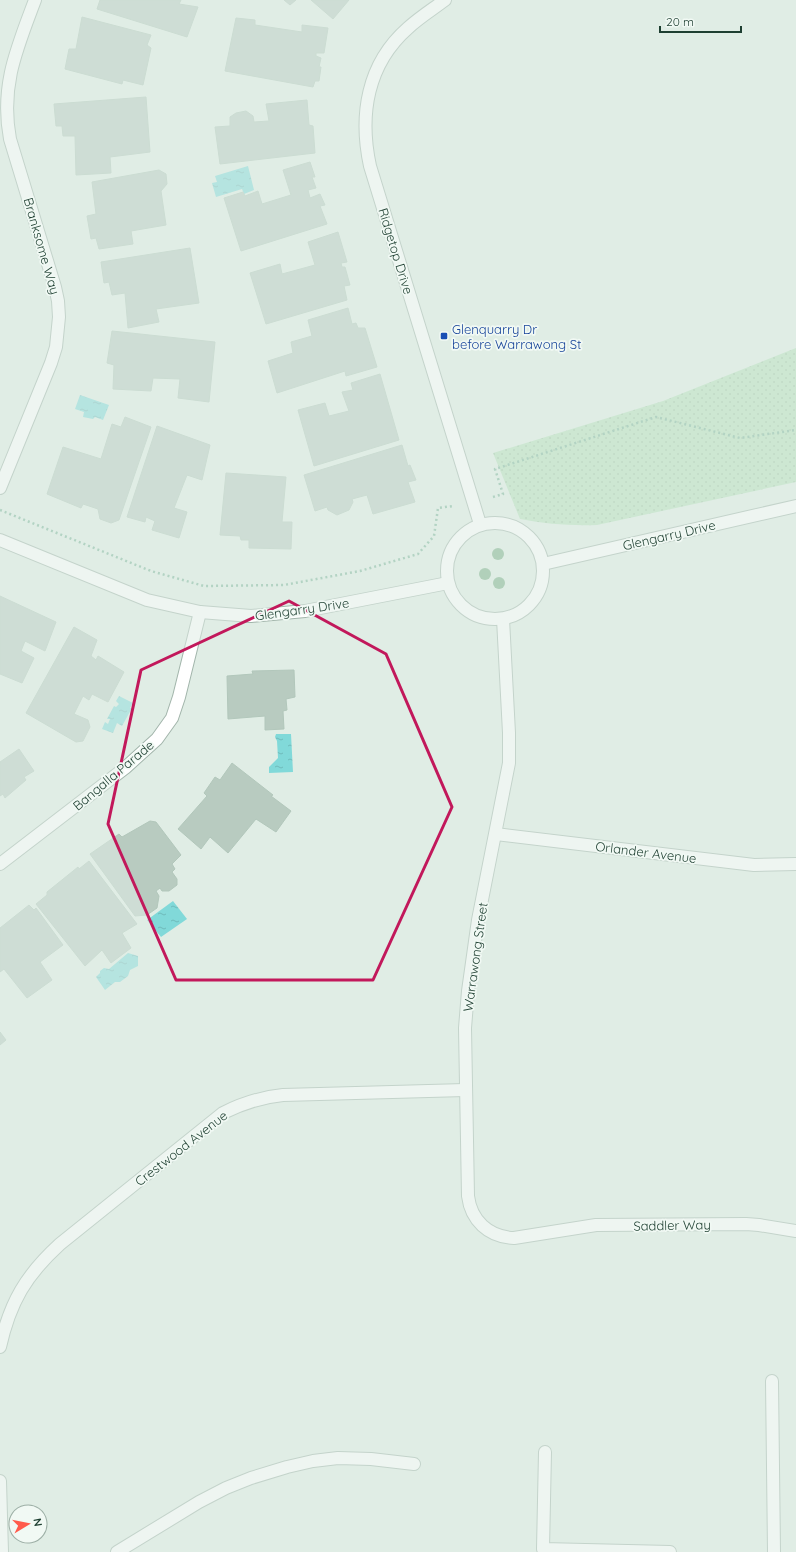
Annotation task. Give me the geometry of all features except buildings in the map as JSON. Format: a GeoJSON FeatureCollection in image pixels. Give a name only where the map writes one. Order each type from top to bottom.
{"type":"FeatureCollection","features":[{"type":"Feature","properties":{"kind":"street","name":"Branksome Way"},"geometry":{"type":"LineString","coordinates":[[0,488],[51,363],[59,331],[58,301],[55,287],[10,139],[6,116],[7,85],[10,69],[36,0]]}},
{"type":"Feature","properties":{"kind":"street","name":"Ridgetop Drive"},"geometry":{"type":"LineString","coordinates":[[445,0],[408,28],[388,50],[380,64],[373,80],[366,106],[366,139],[370,166],[480,524]]}},
{"type":"Feature","properties":{"kind":"street","name":"Glengarry Drive"},"geometry":{"type":"LineString","coordinates":[[543,564],[796,506]]}},
{"type":"Feature","properties":{"kind":"street"},"geometry":{"type":"LineString","coordinates":[[494,522],[508,524],[520,530],[531,539],[539,551],[543,564],[543,576],[540,588],[534,599],[521,612],[504,619],[489,619],[475,615],[463,608],[454,597],[448,583],[447,565],[452,547],[460,537],[480,524],[494,522]]}},
{"type":"Feature","properties":{"kind":"street","name":"Glengarry Drive"},"geometry":{"type":"LineString","coordinates":[[0,540],[147,600],[200,612],[251,616],[305,611],[448,583]]}},
{"type":"Feature","properties":{"kind":"street","name":"Bangalla Parade"},"geometry":{"type":"LineString","coordinates":[[0,864],[125,768],[157,738],[172,718],[179,697],[200,612]]}},
{"type":"Feature","properties":{"kind":"street","name":"Warrawong Street"},"geometry":{"type":"LineString","coordinates":[[504,619],[509,763],[478,920],[471,965],[465,1028],[468,1196],[469,1206],[473,1215],[492,1233],[514,1238],[547,1234]]}},
{"type":"Feature","properties":{"kind":"street","name":"Orlander Avenue"},"geometry":{"type":"LineString","coordinates":[[496,834],[754,865],[796,864]]}},
{"type":"Feature","properties":{"kind":"street","name":"Crestwood Avenue"},"geometry":{"type":"LineString","coordinates":[[0,1346],[10,1311],[16,1297],[33,1271],[44,1258],[223,1113],[252,1100],[283,1095],[465,1090]]}},
{"type":"Feature","properties":{"kind":"street","name":"Saddler Way"},"geometry":{"type":"LineString","coordinates":[[547,1234],[583,1227],[612,1225],[746,1224],[796,1231]]}},
{"type":"Feature","properties":{"kind":"street"},"geometry":{"type":"LineString","coordinates":[[772,1381],[774,1552]]}},
{"type":"Feature","properties":{"kind":"street"},"geometry":{"type":"LineString","coordinates":[[544,1452],[543,1549],[670,1552]]}},
{"type":"Feature","properties":{"kind":"street"},"geometry":{"type":"LineString","coordinates":[[117,1552],[199,1502],[226,1488],[251,1478],[287,1467],[313,1461],[338,1458],[371,1459],[414,1464]]}},
{"type":"Feature","properties":{"kind":"street"},"geometry":{"type":"LineString","coordinates":[[0,1481],[2,1552]]}},
{"type":"Feature","properties":{"kind":"path"},"geometry":{"type":"LineString","coordinates":[[0,510],[150,571],[204,586],[284,585],[360,571],[418,554],[434,536],[438,508],[474,504],[503,494],[494,469],[656,417],[740,438],[796,430]]}},
{"type":"Feature","properties":{"kind":"highlighted area"},"geometry":{"type":"Polygon","coordinates":[[[289,601],[386,654],[452,807],[373,980],[176,980],[108,824],[141,670],[289,601]]]}},
{"type":"Feature","properties":{"kind":"green space"},"geometry":{"type":"Polygon","coordinates":[[[796,348],[796,482],[597,525],[558,524],[520,519],[493,453],[663,401],[796,348]]]}},
{"type":"Feature","properties":{"kind":"water"},"geometry":{"type":"Polygon","coordinates":[[[248,166],[254,190],[244,194],[242,189],[216,197],[212,183],[217,182],[215,176],[248,166]]]}},
{"type":"Feature","properties":{"kind":"water"},"geometry":{"type":"Polygon","coordinates":[[[80,395],[109,405],[103,420],[95,417],[93,419],[83,417],[84,412],[75,409],[80,395]]]}},
{"type":"Feature","properties":{"kind":"water"},"geometry":{"type":"Polygon","coordinates":[[[119,696],[133,703],[130,708],[132,708],[122,726],[117,723],[113,733],[102,729],[105,722],[108,724],[110,719],[107,719],[114,706],[116,707],[119,704],[116,701],[119,696]]]}},
{"type":"Feature","properties":{"kind":"water"},"geometry":{"type":"Polygon","coordinates":[[[276,734],[291,734],[293,772],[269,773],[269,767],[278,758],[277,741],[275,737],[276,734]]]}},
{"type":"Feature","properties":{"kind":"water"},"geometry":{"type":"Polygon","coordinates":[[[173,901],[187,919],[161,937],[147,920],[173,901]]]}},
{"type":"Feature","properties":{"kind":"water"},"geometry":{"type":"Polygon","coordinates":[[[128,953],[138,956],[138,966],[130,970],[128,976],[120,982],[115,982],[105,990],[96,977],[104,968],[109,969],[128,953]]]}},
{"type":"Feature","properties":{"kind":"place","name":"Glenquarry Dr before Warrawong St"},"geometry":{"type":"Point","coordinates":[444,336]}}]}
